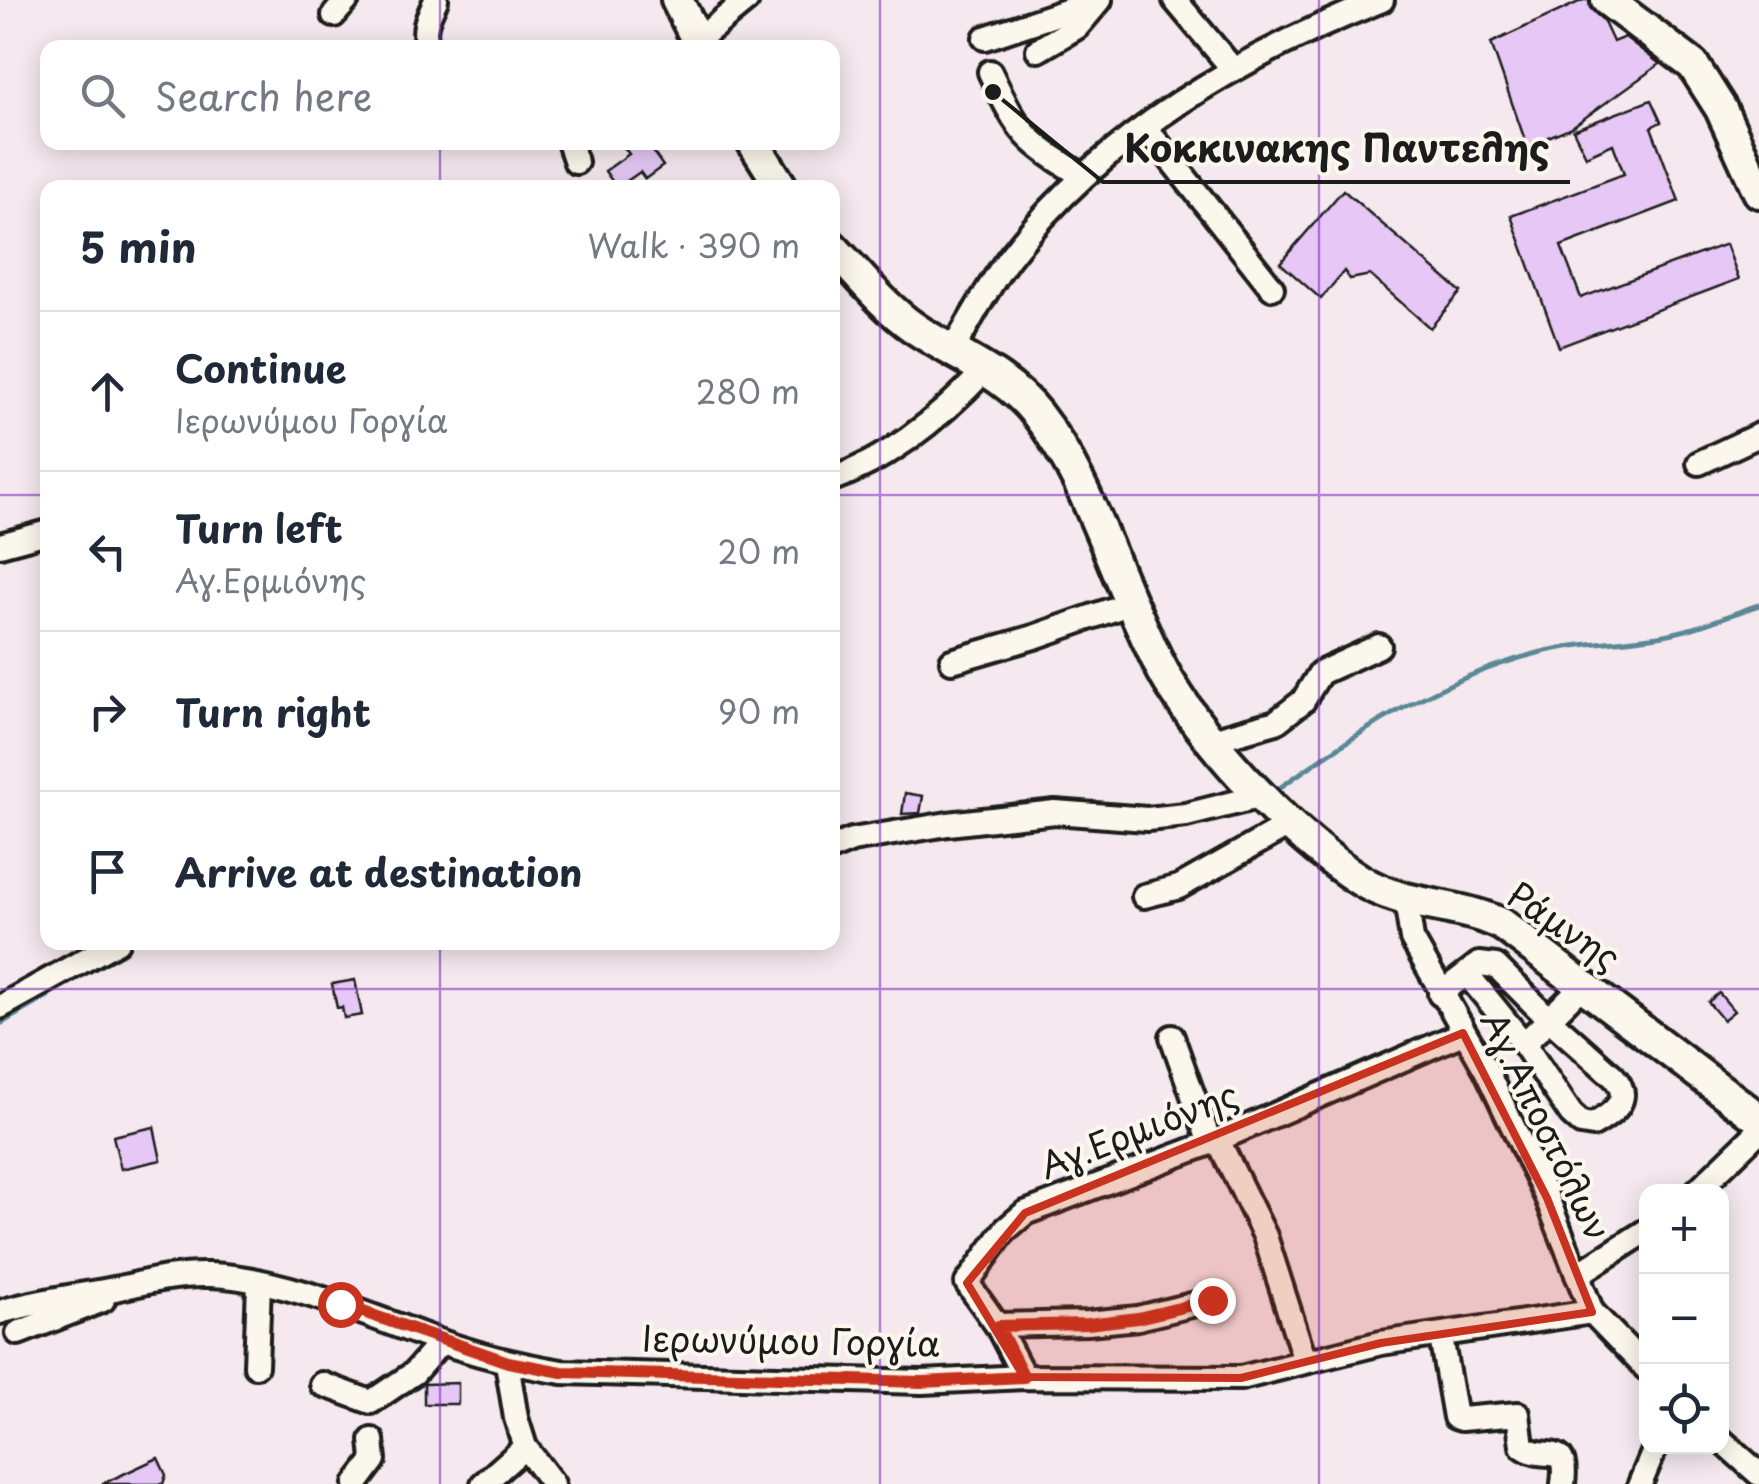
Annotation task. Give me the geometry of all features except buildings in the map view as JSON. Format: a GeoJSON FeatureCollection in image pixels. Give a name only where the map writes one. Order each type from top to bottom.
{"type":"FeatureCollection","features":[{"type":"Feature","properties":{"kind":"main road"},"geometry":{"type":"LineString","coordinates":[[677,0],[693,40]]}},
{"type":"Feature","properties":{"kind":"main road"},"geometry":{"type":"LineString","coordinates":[[1607,0],[1692,64],[1721,109],[1759,192]]}},
{"type":"Feature","properties":{"kind":"main road"},"geometry":{"type":"LineString","coordinates":[[758,150],[777,180]]}},
{"type":"Feature","properties":{"kind":"main road","name":"Ράμνης"},"geometry":{"type":"LineString","coordinates":[[840,255],[913,328],[986,369],[1027,403],[1060,448],[1098,520],[1131,603],[1171,685],[1212,740],[1289,825],[1359,879],[1406,900],[1462,909],[1489,918],[1521,937],[1759,1119]]}},
{"type":"Feature","properties":{"kind":"street"},"geometry":{"type":"LineString","coordinates":[[427,40],[424,24],[436,0]]}},
{"type":"Feature","properties":{"kind":"street"},"geometry":{"type":"LineString","coordinates":[[701,40],[747,0]]}},
{"type":"Feature","properties":{"kind":"street"},"geometry":{"type":"LineString","coordinates":[[986,38],[1099,0]]}},
{"type":"Feature","properties":{"kind":"street"},"geometry":{"type":"LineString","coordinates":[[1038,50],[1077,27],[1099,0]]}},
{"type":"Feature","properties":{"kind":"street"},"geometry":{"type":"LineString","coordinates":[[1175,0],[1232,68]]}},
{"type":"Feature","properties":{"kind":"street"},"geometry":{"type":"LineString","coordinates":[[953,349],[1006,263],[1084,176],[1177,103],[1232,68],[1382,0]]}},
{"type":"Feature","properties":{"kind":"street"},"geometry":{"type":"LineString","coordinates":[[990,72],[1021,133],[1038,149],[1084,176]]}},
{"type":"Feature","properties":{"kind":"street"},"geometry":{"type":"LineString","coordinates":[[1146,127],[1272,288]]}},
{"type":"Feature","properties":{"kind":"street"},"geometry":{"type":"LineString","coordinates":[[840,475],[916,432],[963,394],[986,369]]}},
{"type":"Feature","properties":{"kind":"street"},"geometry":{"type":"LineString","coordinates":[[1699,463],[1759,435]]}},
{"type":"Feature","properties":{"kind":"street"},"geometry":{"type":"LineString","coordinates":[[0,546],[40,534]]}},
{"type":"Feature","properties":{"kind":"street"},"geometry":{"type":"LineString","coordinates":[[952,661],[1131,603]]}},
{"type":"Feature","properties":{"kind":"street"},"geometry":{"type":"LineString","coordinates":[[1212,740],[1276,722],[1303,702],[1320,673],[1379,646]]}},
{"type":"Feature","properties":{"kind":"street"},"geometry":{"type":"LineString","coordinates":[[840,845],[1055,812],[1147,819],[1186,815],[1262,796]]}},
{"type":"Feature","properties":{"kind":"street"},"geometry":{"type":"LineString","coordinates":[[1144,896],[1179,886],[1289,825]]}},
{"type":"Feature","properties":{"kind":"street","name":"Αγ.Αποστόλων"},"geometry":{"type":"LineString","coordinates":[[1406,900],[1412,939],[1486,1070],[1532,1166],[1592,1312],[1642,1364]]}},
{"type":"Feature","properties":{"kind":"street"},"geometry":{"type":"LineString","coordinates":[[0,1008],[103,950]]}},
{"type":"Feature","properties":{"kind":"street"},"geometry":{"type":"LineString","coordinates":[[1440,994],[1479,964],[1496,966],[1622,1086],[1621,1101],[1593,1126],[1581,1123],[1467,974]]}},
{"type":"Feature","properties":{"kind":"street"},"geometry":{"type":"LineString","coordinates":[[1524,1044],[1583,985]]}},
{"type":"Feature","properties":{"kind":"street","name":"Αγ.Ερμιόνης"},"geometry":{"type":"LineString","coordinates":[[1024,1377],[998,1326],[967,1283],[1005,1230],[1024,1212],[1214,1142],[1463,1032]]}},
{"type":"Feature","properties":{"kind":"street"},"geometry":{"type":"LineString","coordinates":[[1172,1037],[1214,1142],[1265,1236],[1305,1362]]}},
{"type":"Feature","properties":{"kind":"street"},"geometry":{"type":"LineString","coordinates":[[1704,1184],[1759,1131]]}},
{"type":"Feature","properties":{"kind":"street"},"geometry":{"type":"LineString","coordinates":[[1578,1275],[1639,1236]]}},
{"type":"Feature","properties":{"kind":"street","name":"Ιερωνύμου Γοργία"},"geometry":{"type":"LineString","coordinates":[[0,1312],[159,1277],[212,1275],[340,1304],[441,1342],[508,1362],[562,1372],[922,1382],[1024,1377],[1241,1378],[1382,1343],[1592,1312]]}},
{"type":"Feature","properties":{"kind":"street"},"geometry":{"type":"LineString","coordinates":[[256,1366],[259,1283]]}},
{"type":"Feature","properties":{"kind":"street"},"geometry":{"type":"LineString","coordinates":[[18,1334],[98,1304],[120,1288]]}},
{"type":"Feature","properties":{"kind":"street"},"geometry":{"type":"LineString","coordinates":[[998,1326],[1088,1324],[1138,1318],[1212,1300]]}},
{"type":"Feature","properties":{"kind":"street"},"geometry":{"type":"LineString","coordinates":[[1441,1337],[1456,1417],[1462,1420],[1518,1414],[1522,1446],[1530,1452],[1558,1454],[1566,1466],[1564,1484]]}},
{"type":"Feature","properties":{"kind":"street"},"geometry":{"type":"LineString","coordinates":[[322,1384],[371,1402],[414,1374],[441,1342]]}},
{"type":"Feature","properties":{"kind":"street"},"geometry":{"type":"LineString","coordinates":[[508,1362],[516,1418],[526,1447],[553,1484]]}},
{"type":"Feature","properties":{"kind":"street"},"geometry":{"type":"LineString","coordinates":[[356,1484],[374,1460],[372,1440]]}},
{"type":"Feature","properties":{"kind":"street"},"geometry":{"type":"LineString","coordinates":[[484,1484],[526,1447]]}},
{"type":"Feature","properties":{"kind":"street"},"geometry":{"type":"LineString","coordinates":[[1729,1447],[1759,1474]]}},
{"type":"Feature","properties":{"kind":"street"},"geometry":{"type":"LineString","coordinates":[[1640,1484],[1653,1454]]}},
{"type":"Feature","properties":{"kind":"highlighted area"},"geometry":{"type":"Polygon","coordinates":[[[1463,1033],[1547,1198],[1592,1312],[1381,1343],[1241,1378],[1024,1377],[967,1283],[1025,1213],[1463,1033]]]}},
{"type":"Feature","properties":{"kind":"waterway"},"geometry":{"type":"LineString","coordinates":[[1278,789],[1371,726],[1471,675],[1557,649],[1676,633],[1759,605]]}},
{"type":"Feature","properties":{"kind":"waterway"},"geometry":{"type":"LineString","coordinates":[[0,1024],[48,996]]}},
{"type":"Feature","properties":{"kind":"place","name":"Κοκκινακης Παντελης"},"geometry":{"type":"Point","coordinates":[993,92]}},
{"type":"Feature","properties":{"kind":"route"},"geometry":{"type":"LineString","coordinates":[[340,1304],[441,1342],[508,1362],[562,1372],[922,1382],[1024,1377],[998,1326],[1088,1324],[1138,1318],[1212,1300]]}}]}
